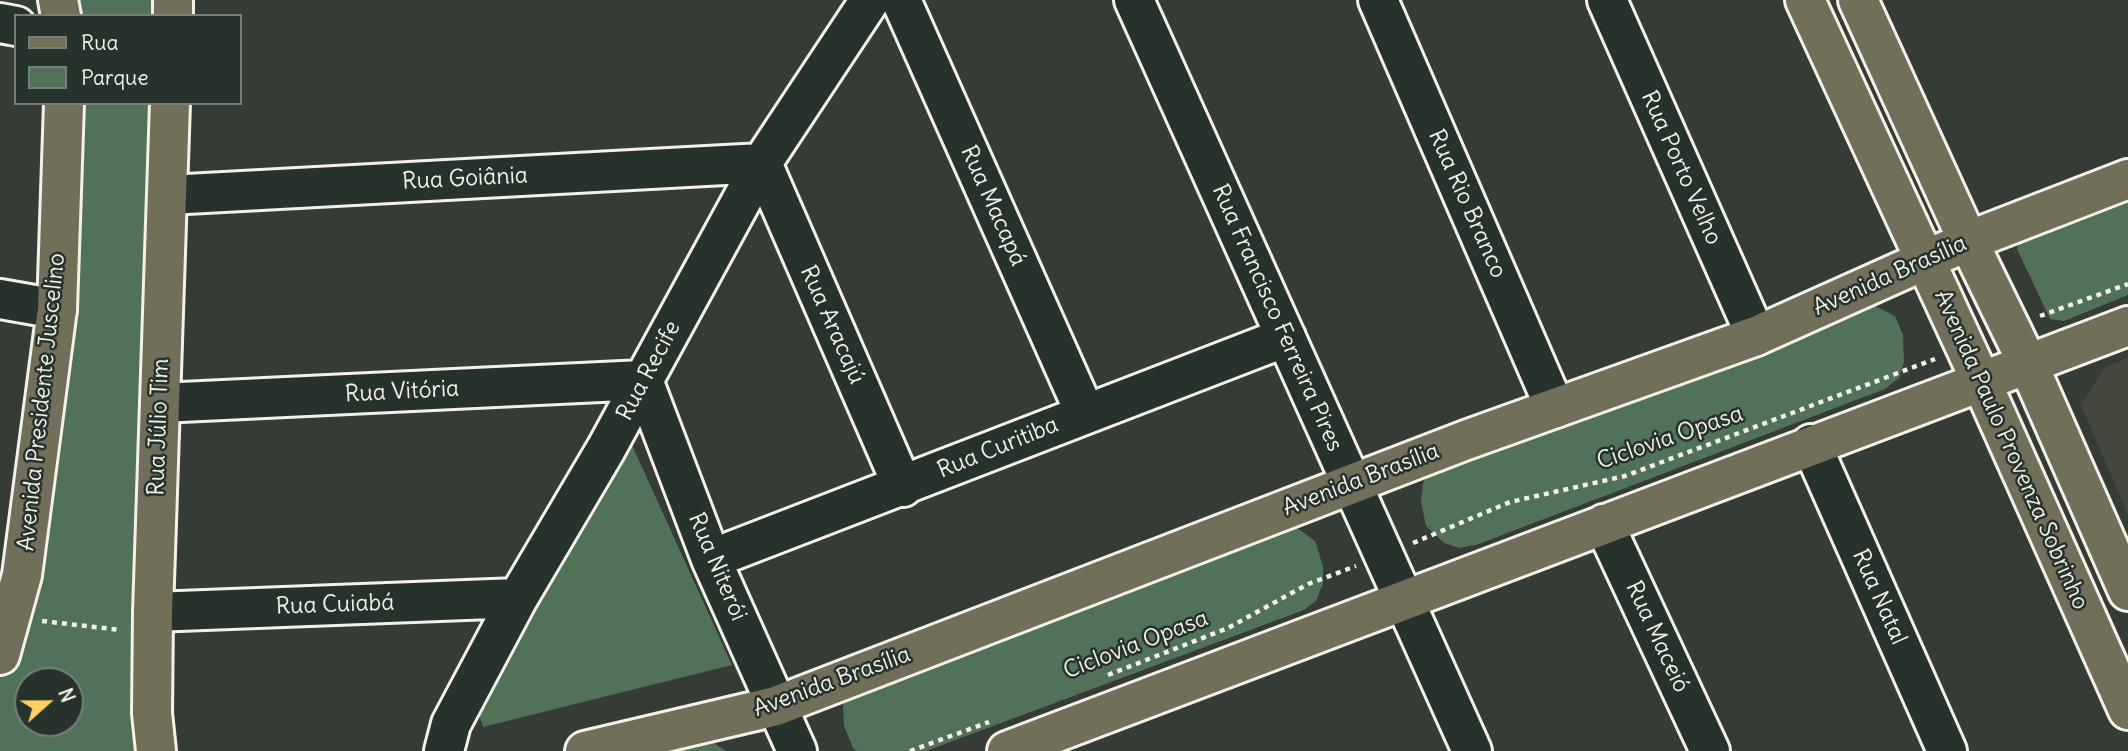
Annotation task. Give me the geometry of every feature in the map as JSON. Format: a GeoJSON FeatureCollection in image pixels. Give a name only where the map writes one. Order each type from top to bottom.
{"type":"FeatureCollection","features":[{"type":"Feature","properties":{"kind":"main road","name":"Avenida Paulo Provenza Sobrinho"},"geometry":{"type":"LineString","coordinates":[[1805,0],[1926,260],[2128,710]]}},
{"type":"Feature","properties":{"kind":"main road","name":"Avenida Paulo Provenza Sobrinho"},"geometry":{"type":"LineString","coordinates":[[1858,0],[1968,242],[2027,362],[2128,591]]}},
{"type":"Feature","properties":{"kind":"main road","name":"Avenida Presidente Juscelino"},"geometry":{"type":"LineString","coordinates":[[0,656],[10,618],[11,573],[57,309],[64,105]]}},
{"type":"Feature","properties":{"kind":"main road","name":"Rua Júlio Tim"},"geometry":{"type":"LineString","coordinates":[[156,751],[152,713],[152,623],[170,105]]}},
{"type":"Feature","properties":{"kind":"main road","name":"Avenida Brasília"},"geometry":{"type":"LineString","coordinates":[[585,751],[776,706],[1352,483],[1756,336],[1968,242],[2128,179]]}},
{"type":"Feature","properties":{"kind":"main road"},"geometry":{"type":"LineString","coordinates":[[1004,734],[1404,600],[2128,326]]}},
{"type":"Feature","properties":{"kind":"street","name":"Rua Recife"},"geometry":{"type":"LineString","coordinates":[[444,751],[451,724],[519,598],[762,163],[870,0]]}},
{"type":"Feature","properties":{"kind":"street","name":"Rua Macapá"},"geometry":{"type":"LineString","coordinates":[[901,0],[1085,413]]}},
{"type":"Feature","properties":{"kind":"street","name":"Rua Francisco Ferreira Pires"},"geometry":{"type":"LineString","coordinates":[[1134,0],[1469,750]]}},
{"type":"Feature","properties":{"kind":"street","name":"Rua Rio Branco"},"geometry":{"type":"LineString","coordinates":[[1378,0],[1555,408]]}},
{"type":"Feature","properties":{"kind":"street","name":"Rua Porto Velho"},"geometry":{"type":"LineString","coordinates":[[1607,0],[1756,336]]}},
{"type":"Feature","properties":{"kind":"street","name":"Rua Goiânia"},"geometry":{"type":"LineString","coordinates":[[168,195],[762,163]]}},
{"type":"Feature","properties":{"kind":"street","name":"Rua Aracajú"},"geometry":{"type":"LineString","coordinates":[[762,163],[903,486]]}},
{"type":"Feature","properties":{"kind":"street"},"geometry":{"type":"LineString","coordinates":[[0,299],[57,309]]}},
{"type":"Feature","properties":{"kind":"street","name":"Rua Curitiba"},"geometry":{"type":"LineString","coordinates":[[711,559],[1286,337]]}},
{"type":"Feature","properties":{"kind":"street","name":"Rua Vitória"},"geometry":{"type":"LineString","coordinates":[[160,403],[643,380]]}},
{"type":"Feature","properties":{"kind":"street","name":"Rua Niterói"},"geometry":{"type":"LineString","coordinates":[[643,380],[711,559],[797,751]]}},
{"type":"Feature","properties":{"kind":"street","name":"Rua Natal"},"geometry":{"type":"LineString","coordinates":[[1811,444],[1947,751]]}},
{"type":"Feature","properties":{"kind":"street","name":"Rua Maceió"},"geometry":{"type":"LineString","coordinates":[[1604,524],[1710,751]]}},
{"type":"Feature","properties":{"kind":"street","name":"Rua Cuiabá"},"geometry":{"type":"LineString","coordinates":[[152,623],[519,598]]}},
{"type":"Feature","properties":{"kind":"path"},"geometry":{"type":"LineString","coordinates":[[2029,321],[2128,284]]}},
{"type":"Feature","properties":{"kind":"path","name":"Ciclovia Opasa"},"geometry":{"type":"LineString","coordinates":[[1409,544],[1510,502],[1625,476],[1940,358]]}},
{"type":"Feature","properties":{"kind":"path","name":"Ciclovia Opasa"},"geometry":{"type":"LineString","coordinates":[[1107,675],[1228,628],[1308,584],[1357,565]]}},
{"type":"Feature","properties":{"kind":"path"},"geometry":{"type":"LineString","coordinates":[[10,618],[152,623]]}},
{"type":"Feature","properties":{"kind":"path"},"geometry":{"type":"LineString","coordinates":[[911,751],[1004,734]]}},
{"type":"Feature","properties":{"kind":"shaded area"},"geometry":{"type":"Polygon","coordinates":[[[2128,357],[2128,515],[2081,405],[2104,368],[2128,357]]]}},
{"type":"Feature","properties":{"kind":"green space"},"geometry":{"type":"Polygon","coordinates":[[[66,0],[152,0],[152,14],[69,14],[66,0]]]}},
{"type":"Feature","properties":{"kind":"green space"},"geometry":{"type":"Polygon","coordinates":[[[76,105],[149,105],[130,706],[134,751],[0,751],[0,668],[76,105]]]}},
{"type":"Feature","properties":{"kind":"green space"},"geometry":{"type":"Polygon","coordinates":[[[2128,183],[2128,295],[2064,321],[2050,319],[2017,249],[2022,230],[2128,183]]]}},
{"type":"Feature","properties":{"kind":"green space"},"geometry":{"type":"Polygon","coordinates":[[[1851,305],[1875,306],[1895,316],[1903,335],[1904,362],[1899,378],[1885,389],[1476,545],[1459,548],[1444,543],[1426,526],[1421,502],[1423,483],[1433,467],[1851,305]]]}},
{"type":"Feature","properties":{"kind":"green space"},"geometry":{"type":"Polygon","coordinates":[[[627,434],[732,665],[483,727],[471,690],[627,434]]]}},
{"type":"Feature","properties":{"kind":"green space"},"geometry":{"type":"Polygon","coordinates":[[[1274,526],[1296,527],[1315,541],[1323,566],[1323,583],[1316,601],[1304,610],[926,751],[857,751],[853,748],[844,726],[843,705],[848,687],[1274,526]]]}},
{"type":"Feature","properties":{"kind":"green space"},"geometry":{"type":"Polygon","coordinates":[[[704,737],[726,751],[615,751],[704,737]]]}}]}
